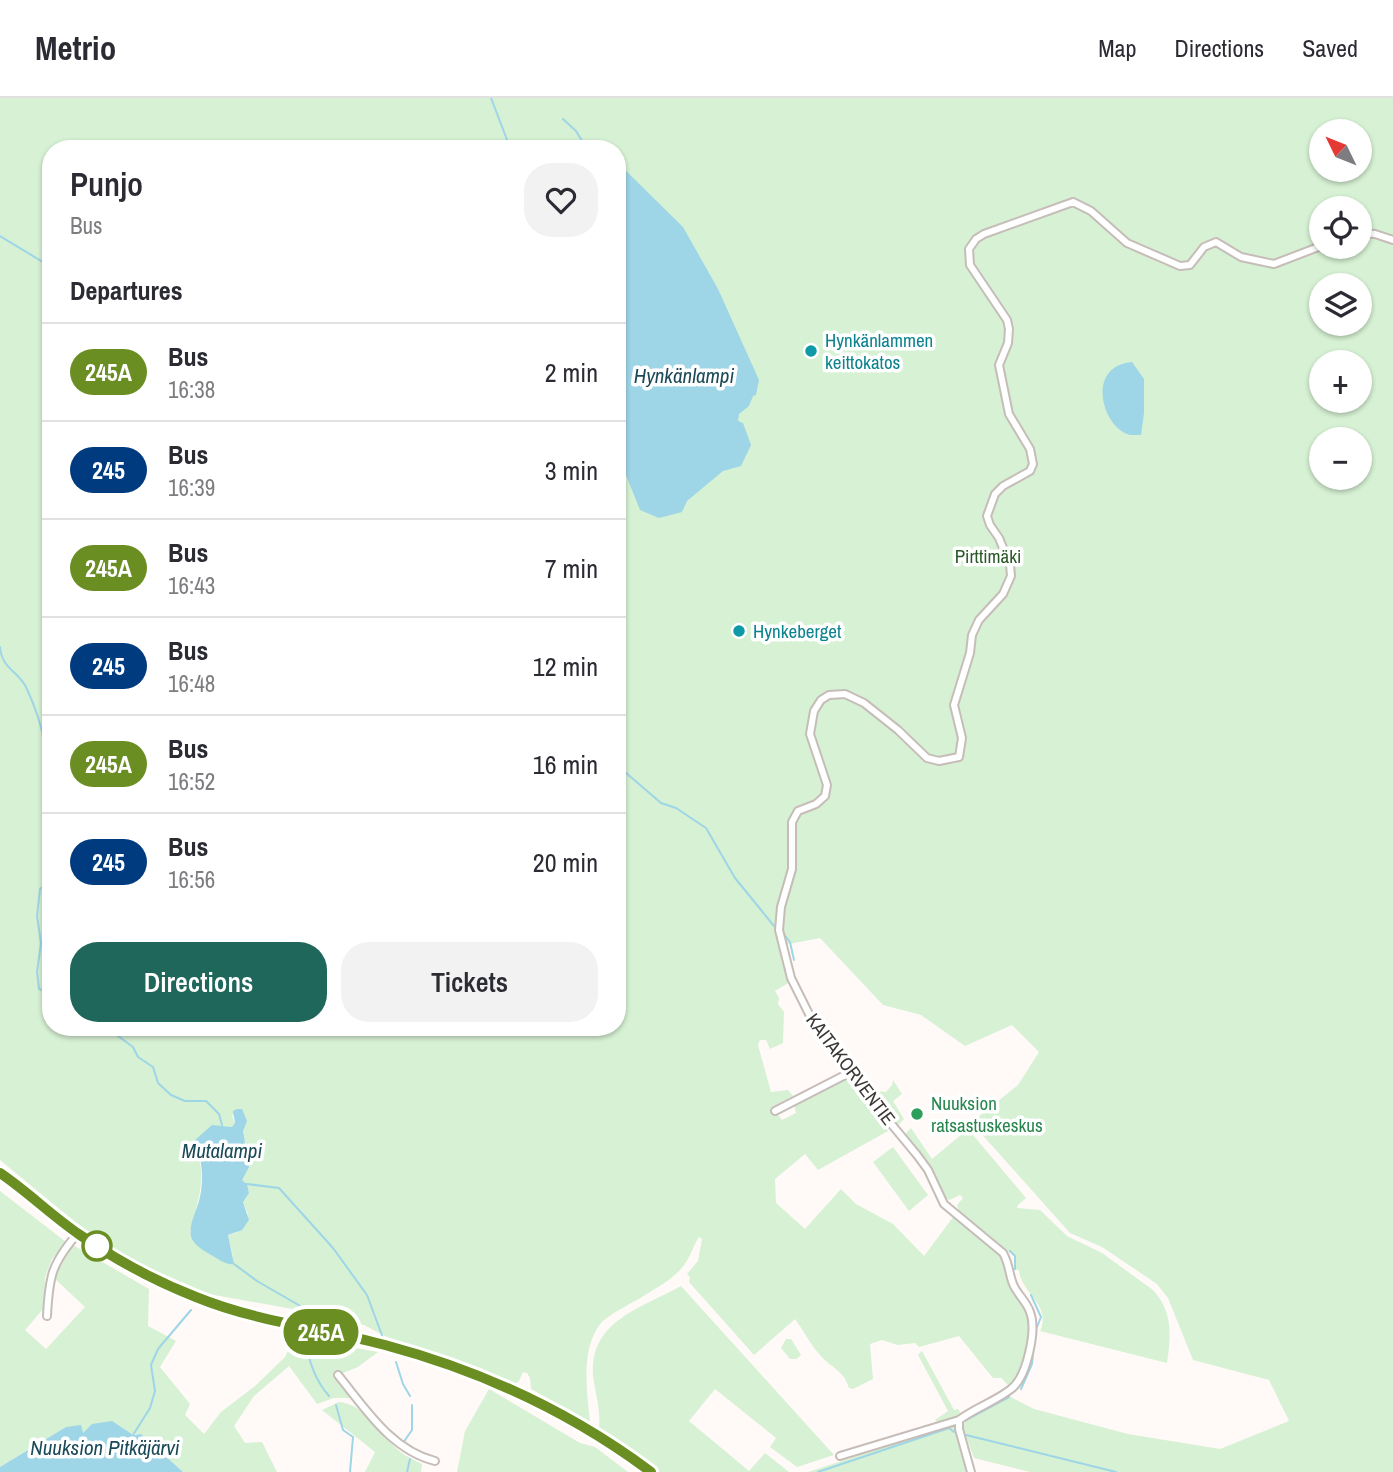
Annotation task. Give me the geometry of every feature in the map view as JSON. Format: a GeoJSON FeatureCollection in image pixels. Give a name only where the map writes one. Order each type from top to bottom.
{"type":"FeatureCollection","features":[{"type":"Feature","properties":{"kind":"street","name":"KAITAKORVENTIE"},"geometry":{"type":"LineString","coordinates":[[840,1456],[959,1420],[1011,1389],[1020,1380],[1027,1361],[1031,1336],[1031,1312],[1013,1284],[1008,1261],[1003,1253],[948,1208],[928,1170],[849,1073],[815,1026],[792,978],[779,930],[784,895],[792,869],[792,822],[798,811],[816,804],[825,796],[827,785],[810,734],[814,711],[821,700],[829,695],[845,694],[864,703],[898,730],[926,758],[940,761],[959,757],[962,738],[954,705],[970,653],[972,635],[985,612],[1003,594],[1011,576],[1010,565],[987,516],[995,494],[1003,486],[1030,471],[1033,464],[1030,449],[1014,427],[1009,414],[999,365],[1008,343],[1007,320],[970,265],[968,249],[984,234],[1073,202],[1091,211],[1128,243],[1180,266],[1189,265],[1204,247],[1216,242],[1241,257],[1274,264],[1309,251]]}},
{"type":"Feature","properties":{"kind":"street"},"geometry":{"type":"LineString","coordinates":[[1372,234],[1393,240]]}},
{"type":"Feature","properties":{"kind":"street"},"geometry":{"type":"LineString","coordinates":[[775,1111],[849,1073]]}},
{"type":"Feature","properties":{"kind":"street"},"geometry":{"type":"LineString","coordinates":[[0,1173],[78,1234],[145,1275],[220,1307],[383,1345],[489,1379],[556,1410],[614,1445],[651,1472]]}},
{"type":"Feature","properties":{"kind":"street"},"geometry":{"type":"LineString","coordinates":[[47,1317],[49,1279],[56,1262],[78,1234]]}},
{"type":"Feature","properties":{"kind":"street"},"geometry":{"type":"LineString","coordinates":[[338,1375],[396,1442],[412,1454],[435,1461]]}},
{"type":"Feature","properties":{"kind":"street"},"geometry":{"type":"LineString","coordinates":[[959,1420],[971,1472]]}},
{"type":"Feature","properties":{"kind":"green space","name":"Pirttimäki"},"geometry":{"type":"Polygon","coordinates":[[[0,98],[1393,98],[1393,1472],[1030,1472],[974,1458],[963,1428],[966,1418],[1007,1395],[1034,1409],[1128,1434],[1220,1449],[1289,1421],[1269,1380],[1193,1360],[1168,1298],[1157,1284],[1102,1247],[1070,1233],[977,1129],[977,1118],[1018,1085],[1039,1052],[1012,1025],[965,1046],[921,1015],[883,1005],[820,938],[784,945],[790,982],[775,991],[779,998],[778,1004],[784,1012],[783,1043],[770,1049],[766,1040],[760,1040],[758,1045],[771,1092],[788,1090],[793,1096],[772,1107],[782,1120],[796,1113],[794,1105],[845,1078],[888,1131],[818,1170],[805,1154],[775,1179],[776,1203],[805,1229],[841,1189],[856,1204],[893,1224],[924,1256],[954,1216],[978,1234],[1003,1257],[1010,1286],[1029,1321],[1022,1369],[1015,1382],[1009,1386],[1001,1378],[993,1378],[959,1336],[919,1347],[915,1343],[898,1345],[882,1340],[870,1344],[873,1379],[853,1389],[849,1388],[840,1373],[816,1351],[795,1319],[754,1355],[689,1282],[690,1277],[687,1274],[698,1261],[702,1239],[699,1237],[687,1261],[677,1273],[609,1316],[594,1333],[586,1371],[590,1422],[531,1389],[527,1373],[523,1372],[515,1384],[387,1337],[364,1325],[331,1316],[209,1294],[133,1261],[92,1236],[0,1160],[0,98]],[[232,1115],[235,1124],[232,1127],[216,1126],[201,1136],[200,1188],[190,1232],[233,1257],[228,1235],[236,1233],[248,1214],[243,1202],[249,1193],[247,1184],[242,1180],[245,1149],[243,1130],[247,1121],[232,1115]]]}},
{"type":"Feature","properties":{"kind":"green space"},"geometry":{"type":"Polygon","coordinates":[[[864,1073],[874,1091],[886,1092],[893,1080],[902,1094],[893,1101],[904,1119],[898,1125],[894,1124],[862,1086],[859,1080],[864,1073]]]}},
{"type":"Feature","properties":{"kind":"green space"},"geometry":{"type":"Polygon","coordinates":[[[911,1128],[932,1159],[968,1129],[1026,1198],[1017,1208],[1040,1210],[1067,1236],[1102,1253],[1153,1290],[1160,1298],[1169,1324],[1167,1363],[1040,1331],[1042,1313],[1025,1286],[1019,1270],[1014,1270],[1015,1257],[959,1212],[957,1205],[963,1198],[960,1195],[950,1200],[945,1198],[925,1161],[906,1136],[911,1128]]]}},
{"type":"Feature","properties":{"kind":"green space"},"geometry":{"type":"Polygon","coordinates":[[[893,1147],[928,1195],[909,1211],[873,1162],[893,1147]]]}},
{"type":"Feature","properties":{"kind":"green space"},"geometry":{"type":"Polygon","coordinates":[[[0,1191],[66,1242],[52,1259],[45,1277],[44,1308],[25,1330],[46,1349],[85,1307],[54,1278],[73,1245],[149,1289],[148,1326],[176,1341],[160,1367],[190,1404],[185,1415],[204,1434],[221,1412],[255,1386],[285,1357],[294,1337],[378,1352],[358,1367],[336,1376],[354,1398],[334,1398],[317,1404],[289,1366],[254,1396],[234,1426],[245,1443],[262,1442],[277,1472],[183,1472],[141,1434],[82,1433],[66,1427],[0,1467],[0,1191]]]}},
{"type":"Feature","properties":{"kind":"green space"},"geometry":{"type":"Polygon","coordinates":[[[681,1286],[834,1455],[797,1467],[770,1447],[776,1438],[715,1389],[689,1421],[749,1471],[765,1453],[789,1472],[659,1472],[599,1429],[599,1408],[593,1375],[594,1356],[600,1341],[609,1328],[621,1318],[681,1286]]]}},
{"type":"Feature","properties":{"kind":"green space"},"geometry":{"type":"Polygon","coordinates":[[[786,1339],[791,1339],[801,1355],[796,1359],[790,1359],[781,1348],[786,1339]]]}},
{"type":"Feature","properties":{"kind":"green space"},"geometry":{"type":"Polygon","coordinates":[[[922,1351],[954,1410],[958,1409],[960,1412],[957,1417],[940,1424],[935,1420],[948,1411],[918,1355],[922,1351]]]}},
{"type":"Feature","properties":{"kind":"green space"},"geometry":{"type":"Polygon","coordinates":[[[489,1389],[580,1443],[595,1447],[628,1472],[457,1472],[465,1431],[489,1389]]]}},
{"type":"Feature","properties":{"kind":"green space"},"geometry":{"type":"Polygon","coordinates":[[[339,1402],[349,1404],[365,1414],[398,1450],[422,1464],[421,1472],[365,1472],[375,1452],[322,1410],[339,1402]]]}},
{"type":"Feature","properties":{"kind":"green space"},"geometry":{"type":"Polygon","coordinates":[[[955,1424],[968,1472],[808,1472],[955,1424]]]}},
{"type":"Feature","properties":{"kind":"water","name":"Hynkänlampi"},"geometry":{"type":"Polygon","coordinates":[[[626,171],[683,227],[718,289],[759,380],[756,395],[749,406],[739,414],[738,421],[743,423],[751,445],[741,466],[723,471],[687,501],[682,512],[659,518],[640,510],[626,475],[626,171]]]}},
{"type":"Feature","properties":{"kind":"water"},"geometry":{"type":"Polygon","coordinates":[[[1132,362],[1144,379],[1141,435],[1130,435],[1120,430],[1106,410],[1103,397],[1103,385],[1108,374],[1117,366],[1132,362]]]}},
{"type":"Feature","properties":{"kind":"water","name":"Mutalampi"},"geometry":{"type":"Polygon","coordinates":[[[242,1109],[247,1121],[243,1131],[249,1167],[242,1180],[247,1184],[249,1193],[243,1202],[249,1220],[242,1230],[228,1235],[234,1264],[231,1264],[199,1247],[192,1239],[192,1220],[201,1194],[202,1179],[201,1163],[194,1141],[212,1125],[232,1127],[235,1123],[233,1111],[242,1109]]]}},
{"type":"Feature","properties":{"kind":"water","name":"Nuuksion Pitkäjärvi"},"geometry":{"type":"Polygon","coordinates":[[[112,1421],[133,1435],[141,1434],[183,1472],[0,1472],[0,1467],[66,1427],[81,1425],[83,1433],[92,1424],[112,1421]]]}},
{"type":"Feature","properties":{"kind":"waterway"},"geometry":{"type":"LineString","coordinates":[[491,98],[507,140]]}},
{"type":"Feature","properties":{"kind":"waterway"},"geometry":{"type":"LineString","coordinates":[[563,119],[581,140]]}},
{"type":"Feature","properties":{"kind":"waterway"},"geometry":{"type":"LineString","coordinates":[[0,236],[42,262]]}},
{"type":"Feature","properties":{"kind":"waterway"},"geometry":{"type":"LineString","coordinates":[[0,647],[7,665],[26,687],[42,731]]}},
{"type":"Feature","properties":{"kind":"waterway"},"geometry":{"type":"LineString","coordinates":[[626,773],[661,803],[676,808],[706,828],[735,878],[774,926]]}},
{"type":"Feature","properties":{"kind":"waterway"},"geometry":{"type":"LineString","coordinates":[[42,887],[37,916],[41,943],[37,972],[39,989],[42,990]]}},
{"type":"Feature","properties":{"kind":"waterway"},"geometry":{"type":"LineString","coordinates":[[782,932],[790,942],[794,960]]}},
{"type":"Feature","properties":{"kind":"waterway"},"geometry":{"type":"LineString","coordinates":[[118,1036],[133,1047],[138,1057],[153,1067],[158,1083],[171,1095],[185,1101],[206,1101],[219,1114],[222,1125]]}},
{"type":"Feature","properties":{"kind":"waterway"},"geometry":{"type":"LineString","coordinates":[[848,1065],[853,1070]]}},
{"type":"Feature","properties":{"kind":"waterway"},"geometry":{"type":"LineString","coordinates":[[247,1184],[279,1188],[333,1248],[367,1295],[383,1338]]}},
{"type":"Feature","properties":{"kind":"waterway"},"geometry":{"type":"LineString","coordinates":[[1010,1251],[1015,1256],[1015,1269]]}},
{"type":"Feature","properties":{"kind":"waterway"},"geometry":{"type":"LineString","coordinates":[[234,1264],[257,1281],[309,1311],[310,1323]]}},
{"type":"Feature","properties":{"kind":"waterway"},"geometry":{"type":"LineString","coordinates":[[1031,1295],[1041,1317],[1035,1332]]}},
{"type":"Feature","properties":{"kind":"waterway"},"geometry":{"type":"LineString","coordinates":[[133,1435],[150,1408],[155,1391],[151,1365],[158,1349],[191,1310]]}},
{"type":"Feature","properties":{"kind":"waterway"},"geometry":{"type":"LineString","coordinates":[[306,1339],[313,1369],[329,1396]]}},
{"type":"Feature","properties":{"kind":"waterway"},"geometry":{"type":"LineString","coordinates":[[1021,1389],[1032,1364],[1034,1344]]}},
{"type":"Feature","properties":{"kind":"waterway"},"geometry":{"type":"LineString","coordinates":[[396,1362],[410,1396]]}},
{"type":"Feature","properties":{"kind":"waterway"},"geometry":{"type":"LineString","coordinates":[[966,1420],[1009,1397]]}},
{"type":"Feature","properties":{"kind":"waterway"},"geometry":{"type":"LineString","coordinates":[[336,1405],[343,1430],[353,1437],[350,1472]]}},
{"type":"Feature","properties":{"kind":"waterway"},"geometry":{"type":"LineString","coordinates":[[412,1405],[412,1430],[403,1443],[412,1448]]}},
{"type":"Feature","properties":{"kind":"waterway"},"geometry":{"type":"LineString","coordinates":[[818,1472],[949,1428],[954,1432]]}},
{"type":"Feature","properties":{"kind":"waterway"},"geometry":{"type":"LineString","coordinates":[[966,1435],[1116,1472]]}},
{"type":"Feature","properties":{"kind":"waterway"},"geometry":{"type":"LineString","coordinates":[[407,1472],[410,1459]]}},
{"type":"Feature","properties":{"kind":"bus line","name":"245A"},"geometry":{"type":"LineString","coordinates":[[0,1173],[78,1234],[145,1275],[220,1307],[419,1354],[489,1379],[556,1410],[594,1432],[651,1472]]}},
{"type":"Feature","properties":{"kind":"place","name":"Hynkänlammen keittokatos"},"geometry":{"type":"Point","coordinates":[811,351]}},
{"type":"Feature","properties":{"kind":"place","name":"Hynkeberget"},"geometry":{"type":"Point","coordinates":[739,631]}},
{"type":"Feature","properties":{"kind":"place","name":"Nuuksion ratsastuskeskus"},"geometry":{"type":"Point","coordinates":[917,1114]}}]}
